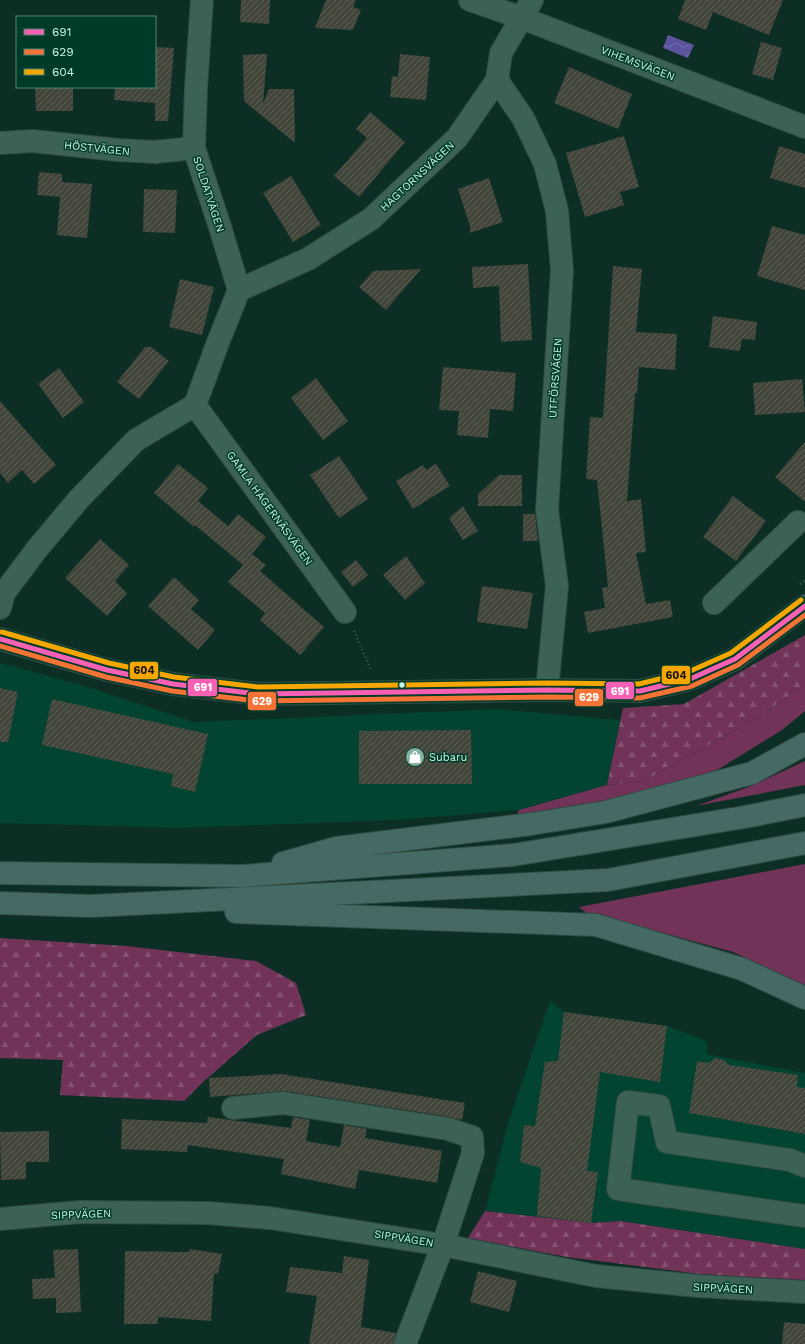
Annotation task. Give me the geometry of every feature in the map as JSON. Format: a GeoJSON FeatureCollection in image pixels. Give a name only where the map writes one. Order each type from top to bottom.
{"type":"FeatureCollection","features":[{"type":"Feature","properties":{"kind":"highway"},"geometry":{"type":"LineString","coordinates":[[242,876],[336,848],[531,824],[606,812],[752,773],[805,744]]}},
{"type":"Feature","properties":{"kind":"highway"},"geometry":{"type":"LineString","coordinates":[[0,873],[242,876],[513,855],[746,817],[805,804]]}},
{"type":"Feature","properties":{"kind":"highway"},"geometry":{"type":"LineString","coordinates":[[91,906],[608,880],[805,843]]}},
{"type":"Feature","properties":{"kind":"highway"},"geometry":{"type":"LineString","coordinates":[[0,903],[596,925],[742,969],[805,998]]}},
{"type":"Feature","properties":{"kind":"street","name":"SOLDATVÄGEN"},"geometry":{"type":"LineString","coordinates":[[202,0],[196,87],[194,148],[239,290]]}},
{"type":"Feature","properties":{"kind":"street","name":"VIHEMSVÄGEN"},"geometry":{"type":"LineString","coordinates":[[470,0],[527,9],[805,127]]}},
{"type":"Feature","properties":{"kind":"street","name":"HAGTORNSVÄGEN"},"geometry":{"type":"LineString","coordinates":[[239,290],[308,259],[371,219],[457,138],[497,80],[501,54],[527,9]]}},
{"type":"Feature","properties":{"kind":"street","name":"UTFÖRSVÄGEN"},"geometry":{"type":"LineString","coordinates":[[497,80],[523,118],[545,164],[557,211],[562,270],[547,510],[557,586],[547,690]]}},
{"type":"Feature","properties":{"kind":"street","name":"HÖSTVÄGEN"},"geometry":{"type":"LineString","coordinates":[[0,143],[32,141],[118,150],[155,152],[194,148]]}},
{"type":"Feature","properties":{"kind":"street"},"geometry":{"type":"LineString","coordinates":[[0,608],[4,593],[37,549],[79,499],[136,440],[195,405],[239,290]]}},
{"type":"Feature","properties":{"kind":"street","name":"GAMLA HÄGERNÄSVÄGEN"},"geometry":{"type":"LineString","coordinates":[[195,405],[345,612]]}},
{"type":"Feature","properties":{"kind":"street"},"geometry":{"type":"LineString","coordinates":[[714,603],[803,523]]}},
{"type":"Feature","properties":{"kind":"street"},"geometry":{"type":"LineString","coordinates":[[0,639],[107,670],[173,684],[258,694],[640,690],[690,679],[735,659],[802,595]]}},
{"type":"Feature","properties":{"kind":"street"},"geometry":{"type":"LineString","coordinates":[[805,1166],[790,1160],[667,1142],[659,1106],[628,1102],[618,1189],[805,1216]]}},
{"type":"Feature","properties":{"kind":"street"},"geometry":{"type":"LineString","coordinates":[[234,1108],[283,1103],[448,1129],[472,1137],[473,1154],[443,1245],[405,1344]]}},
{"type":"Feature","properties":{"kind":"street","name":"SIPPVÄGEN"},"geometry":{"type":"LineString","coordinates":[[0,1219],[80,1212],[208,1213],[270,1218],[443,1245],[596,1276],[698,1286],[805,1292]]}},
{"type":"Feature","properties":{"kind":"path"},"geometry":{"type":"LineString","coordinates":[[802,595],[805,580]]}},
{"type":"Feature","properties":{"kind":"path"},"geometry":{"type":"LineString","coordinates":[[345,612],[376,679],[380,693]]}},
{"type":"Feature","properties":{"kind":"path"},"geometry":{"type":"LineString","coordinates":[[364,672],[378,670]]}},
{"type":"Feature","properties":{"kind":"shaded area"},"geometry":{"type":"Polygon","coordinates":[[[0,663],[82,685],[194,722],[498,709],[620,720],[607,785],[519,810],[397,820],[179,828],[0,823],[0,663]]]}},
{"type":"Feature","properties":{"kind":"shaded area"},"geometry":{"type":"Polygon","coordinates":[[[550,1001],[564,1012],[667,1026],[707,1041],[707,1054],[805,1073],[805,1249],[620,1221],[591,1223],[485,1211],[508,1123],[550,1001]]]}},
{"type":"Feature","properties":{"kind":"green space"},"geometry":{"type":"Polygon","coordinates":[[[805,635],[805,684],[760,716],[644,781],[607,785],[623,708],[684,704],[805,635]]]}},
{"type":"Feature","properties":{"kind":"green space"},"geometry":{"type":"Polygon","coordinates":[[[805,684],[805,711],[782,730],[714,772],[634,795],[516,817],[519,810],[607,785],[644,781],[760,716],[805,684]]]}},
{"type":"Feature","properties":{"kind":"green space"},"geometry":{"type":"Polygon","coordinates":[[[805,761],[805,785],[696,806],[751,786],[805,761]]]}},
{"type":"Feature","properties":{"kind":"green space"},"geometry":{"type":"Polygon","coordinates":[[[805,864],[805,985],[733,952],[642,927],[589,915],[579,907],[805,864]]]}},
{"type":"Feature","properties":{"kind":"green space"},"geometry":{"type":"Polygon","coordinates":[[[0,938],[126,946],[256,961],[296,983],[306,1015],[257,1035],[203,1082],[184,1101],[60,1095],[63,1060],[0,1058],[0,938]]]}},
{"type":"Feature","properties":{"kind":"green space"},"geometry":{"type":"Polygon","coordinates":[[[485,1211],[591,1223],[620,1221],[805,1249],[805,1280],[700,1274],[567,1257],[468,1238],[485,1211]]]}},
{"type":"Feature","properties":{"kind":"water"},"geometry":{"type":"Polygon","coordinates":[[[668,35],[694,45],[688,58],[663,48],[668,35]]]}},
{"type":"Feature","properties":{"kind":"building"},"geometry":{"type":"Polygon","coordinates":[[[241,0],[270,0],[269,24],[240,22],[241,0]]]}},
{"type":"Feature","properties":{"kind":"building"},"geometry":{"type":"Polygon","coordinates":[[[326,0],[356,0],[353,7],[361,10],[353,30],[315,28],[326,0]]]}},
{"type":"Feature","properties":{"kind":"building"},"geometry":{"type":"Polygon","coordinates":[[[685,0],[783,0],[769,35],[713,12],[706,30],[678,19],[685,0]]]}},
{"type":"Feature","properties":{"kind":"building"},"geometry":{"type":"Polygon","coordinates":[[[761,42],[782,48],[773,80],[752,74],[761,42]]]}},
{"type":"Feature","properties":{"kind":"building"},"geometry":{"type":"Polygon","coordinates":[[[156,47],[174,48],[168,121],[155,121],[155,103],[114,100],[115,88],[156,88],[156,47]]]}},
{"type":"Feature","properties":{"kind":"building"},"geometry":{"type":"Polygon","coordinates":[[[267,54],[263,104],[269,89],[294,89],[295,143],[244,101],[243,55],[267,54]]]}},
{"type":"Feature","properties":{"kind":"building"},"geometry":{"type":"Polygon","coordinates":[[[400,54],[430,57],[426,100],[390,97],[392,76],[398,77],[400,54]]]}},
{"type":"Feature","properties":{"kind":"building"},"geometry":{"type":"Polygon","coordinates":[[[569,67],[632,94],[618,129],[554,103],[569,67]]]}},
{"type":"Feature","properties":{"kind":"building"},"geometry":{"type":"Polygon","coordinates":[[[35,88],[73,88],[73,111],[36,111],[35,88]]]}},
{"type":"Feature","properties":{"kind":"building"},"geometry":{"type":"Polygon","coordinates":[[[370,112],[405,142],[359,197],[334,176],[367,138],[356,129],[370,112]]]}},
{"type":"Feature","properties":{"kind":"building"},"geometry":{"type":"Polygon","coordinates":[[[624,136],[639,187],[620,192],[624,205],[585,217],[566,153],[624,136]]]}},
{"type":"Feature","properties":{"kind":"building"},"geometry":{"type":"Polygon","coordinates":[[[779,146],[805,154],[805,188],[770,178],[779,146]]]}},
{"type":"Feature","properties":{"kind":"building"},"geometry":{"type":"Polygon","coordinates":[[[39,172],[62,174],[62,182],[92,184],[87,238],[57,235],[60,197],[37,195],[39,172]]]}},
{"type":"Feature","properties":{"kind":"building"},"geometry":{"type":"Polygon","coordinates":[[[291,176],[321,225],[293,242],[263,193],[291,176]]]}},
{"type":"Feature","properties":{"kind":"building"},"geometry":{"type":"Polygon","coordinates":[[[489,178],[503,222],[470,233],[470,226],[458,189],[489,178]]]}},
{"type":"Feature","properties":{"kind":"building"},"geometry":{"type":"Polygon","coordinates":[[[144,189],[177,190],[175,233],[143,232],[144,189]]]}},
{"type":"Feature","properties":{"kind":"building"},"geometry":{"type":"Polygon","coordinates":[[[772,226],[805,235],[805,290],[757,276],[772,226]]]}},
{"type":"Feature","properties":{"kind":"building"},"geometry":{"type":"Polygon","coordinates":[[[528,264],[532,340],[501,342],[499,286],[473,288],[472,267],[528,264]]]}},
{"type":"Feature","properties":{"kind":"building"},"geometry":{"type":"Polygon","coordinates":[[[613,266],[642,269],[636,332],[677,334],[675,370],[639,367],[637,393],[635,393],[627,501],[641,499],[646,552],[636,553],[646,604],[670,600],[673,617],[588,633],[584,612],[605,608],[602,588],[608,587],[597,480],[586,479],[590,417],[603,418],[613,266]]]}},
{"type":"Feature","properties":{"kind":"building"},"geometry":{"type":"Polygon","coordinates":[[[421,269],[386,310],[359,287],[373,271],[421,269]]]}},
{"type":"Feature","properties":{"kind":"building"},"geometry":{"type":"Polygon","coordinates":[[[180,279],[214,287],[202,335],[169,327],[180,279]]]}},
{"type":"Feature","properties":{"kind":"building"},"geometry":{"type":"Polygon","coordinates":[[[713,316],[757,322],[755,340],[742,339],[740,351],[709,347],[713,316]]]}},
{"type":"Feature","properties":{"kind":"building"},"geometry":{"type":"Polygon","coordinates":[[[145,347],[151,347],[169,361],[139,399],[117,382],[145,347]]]}},
{"type":"Feature","properties":{"kind":"building"},"geometry":{"type":"Polygon","coordinates":[[[443,367],[516,373],[513,411],[490,409],[488,438],[457,435],[459,411],[439,410],[443,367]]]}},
{"type":"Feature","properties":{"kind":"building"},"geometry":{"type":"Polygon","coordinates":[[[59,368],[84,402],[63,418],[38,384],[59,368]]]}},
{"type":"Feature","properties":{"kind":"building"},"geometry":{"type":"Polygon","coordinates":[[[316,378],[348,421],[323,440],[291,398],[316,378]]]}},
{"type":"Feature","properties":{"kind":"building"},"geometry":{"type":"Polygon","coordinates":[[[802,379],[805,412],[755,415],[753,383],[802,379]]]}},
{"type":"Feature","properties":{"kind":"building"},"geometry":{"type":"Polygon","coordinates":[[[0,401],[56,465],[34,484],[22,470],[8,483],[0,473],[0,401]]]}},
{"type":"Feature","properties":{"kind":"building"},"geometry":{"type":"Polygon","coordinates":[[[805,442],[805,502],[775,477],[805,442]]]}},
{"type":"Feature","properties":{"kind":"building"},"geometry":{"type":"Polygon","coordinates":[[[339,456],[368,499],[339,518],[310,475],[339,456]]]}},
{"type":"Feature","properties":{"kind":"building"},"geometry":{"type":"Polygon","coordinates":[[[178,464],[208,488],[198,501],[228,526],[238,514],[266,537],[245,562],[252,554],[266,565],[260,571],[324,627],[300,655],[260,620],[265,613],[228,582],[243,565],[195,525],[194,527],[154,493],[178,464]]]}},
{"type":"Feature","properties":{"kind":"building"},"geometry":{"type":"Polygon","coordinates":[[[436,464],[450,486],[413,509],[396,481],[423,465],[426,470],[436,464]]]}},
{"type":"Feature","properties":{"kind":"building"},"geometry":{"type":"Polygon","coordinates":[[[499,475],[522,475],[522,506],[478,506],[478,494],[499,475]]]}},
{"type":"Feature","properties":{"kind":"building"},"geometry":{"type":"Polygon","coordinates":[[[733,496],[766,521],[736,561],[703,537],[733,496]]]}},
{"type":"Feature","properties":{"kind":"building"},"geometry":{"type":"Polygon","coordinates":[[[463,506],[478,531],[463,540],[449,518],[463,506]]]}},
{"type":"Feature","properties":{"kind":"building"},"geometry":{"type":"Polygon","coordinates":[[[523,514],[535,514],[538,541],[523,541],[523,514]]]}},
{"type":"Feature","properties":{"kind":"building"},"geometry":{"type":"Polygon","coordinates":[[[100,539],[129,565],[115,581],[127,593],[107,616],[65,578],[100,539]]]}},
{"type":"Feature","properties":{"kind":"building"},"geometry":{"type":"Polygon","coordinates":[[[406,556],[425,583],[405,600],[383,575],[406,556]]]}},
{"type":"Feature","properties":{"kind":"building"},"geometry":{"type":"Polygon","coordinates":[[[356,560],[368,575],[353,587],[341,572],[356,560]]]}},
{"type":"Feature","properties":{"kind":"building"},"geometry":{"type":"Polygon","coordinates":[[[174,577],[199,600],[191,609],[215,630],[198,650],[148,606],[174,577]]]}},
{"type":"Feature","properties":{"kind":"building"},"geometry":{"type":"Polygon","coordinates":[[[482,586],[533,593],[527,629],[477,622],[482,586]]]}},
{"type":"Feature","properties":{"kind":"building"},"geometry":{"type":"Polygon","coordinates":[[[0,688],[18,692],[8,742],[0,742],[0,688]]]}},
{"type":"Feature","properties":{"kind":"building"},"geometry":{"type":"Polygon","coordinates":[[[52,699],[208,734],[195,792],[171,786],[173,774],[42,745],[52,699]]]}},
{"type":"Feature","properties":{"kind":"building","name":"Subaru"},"geometry":{"type":"Polygon","coordinates":[[[471,730],[472,784],[359,784],[359,731],[471,730]]]}},
{"type":"Feature","properties":{"kind":"building"},"geometry":{"type":"Polygon","coordinates":[[[564,1012],[667,1026],[660,1082],[600,1072],[587,1171],[598,1172],[591,1223],[537,1216],[541,1168],[520,1162],[524,1125],[535,1126],[545,1062],[558,1061],[564,1012]]]}},
{"type":"Feature","properties":{"kind":"building"},"geometry":{"type":"Polygon","coordinates":[[[715,1058],[724,1060],[729,1065],[798,1075],[797,1087],[805,1088],[805,1134],[689,1113],[697,1061],[709,1063],[715,1058]]]}},
{"type":"Feature","properties":{"kind":"building"},"geometry":{"type":"Polygon","coordinates":[[[281,1074],[465,1103],[462,1120],[285,1091],[210,1097],[209,1078],[281,1074]]]}},
{"type":"Feature","properties":{"kind":"building"},"geometry":{"type":"Polygon","coordinates":[[[208,1117],[291,1128],[293,1117],[310,1120],[306,1141],[340,1147],[344,1125],[367,1129],[365,1138],[442,1151],[437,1183],[359,1170],[355,1189],[281,1174],[284,1159],[188,1145],[187,1152],[121,1149],[122,1119],[207,1123],[208,1117]]]}},
{"type":"Feature","properties":{"kind":"building"},"geometry":{"type":"Polygon","coordinates":[[[49,1131],[49,1162],[26,1162],[26,1179],[1,1180],[0,1132],[49,1131]]]}},
{"type":"Feature","properties":{"kind":"building"},"geometry":{"type":"Polygon","coordinates":[[[78,1249],[81,1312],[56,1313],[56,1298],[33,1299],[32,1279],[55,1278],[53,1250],[78,1249]]]}},
{"type":"Feature","properties":{"kind":"building"},"geometry":{"type":"Polygon","coordinates":[[[190,1249],[222,1254],[218,1274],[214,1273],[211,1321],[158,1317],[158,1324],[124,1324],[125,1251],[189,1252],[190,1249]]]}},
{"type":"Feature","properties":{"kind":"building"},"geometry":{"type":"Polygon","coordinates":[[[344,1256],[369,1260],[361,1327],[396,1333],[393,1344],[309,1344],[317,1296],[286,1292],[290,1267],[342,1273],[344,1256]]]}},
{"type":"Feature","properties":{"kind":"building"},"geometry":{"type":"Polygon","coordinates":[[[478,1271],[517,1281],[509,1312],[470,1302],[478,1271]]]}},
{"type":"Feature","properties":{"kind":"building"},"geometry":{"type":"Polygon","coordinates":[[[784,1322],[805,1324],[805,1344],[782,1344],[784,1322]]]}},
{"type":"Feature","properties":{"kind":"transit line","name":"604"},"geometry":{"type":"LineString","coordinates":[[2,632],[109,663],[174,677],[258,687],[547,683],[639,684],[688,672],[731,653],[801,600]]}},
{"type":"Feature","properties":{"kind":"transit line","name":"691"},"geometry":{"type":"LineString","coordinates":[[0,639],[107,670],[173,684],[258,694],[547,690],[640,691],[690,679],[735,659],[805,606]]}},
{"type":"Feature","properties":{"kind":"transit line","name":"629"},"geometry":{"type":"LineString","coordinates":[[0,646],[106,677],[172,691],[257,701],[547,697],[640,698],[692,686],[738,665],[805,615]]}},
{"type":"Feature","properties":{"kind":"place","name":"Subaru"},"geometry":{"type":"Point","coordinates":[415,757]}}]}
